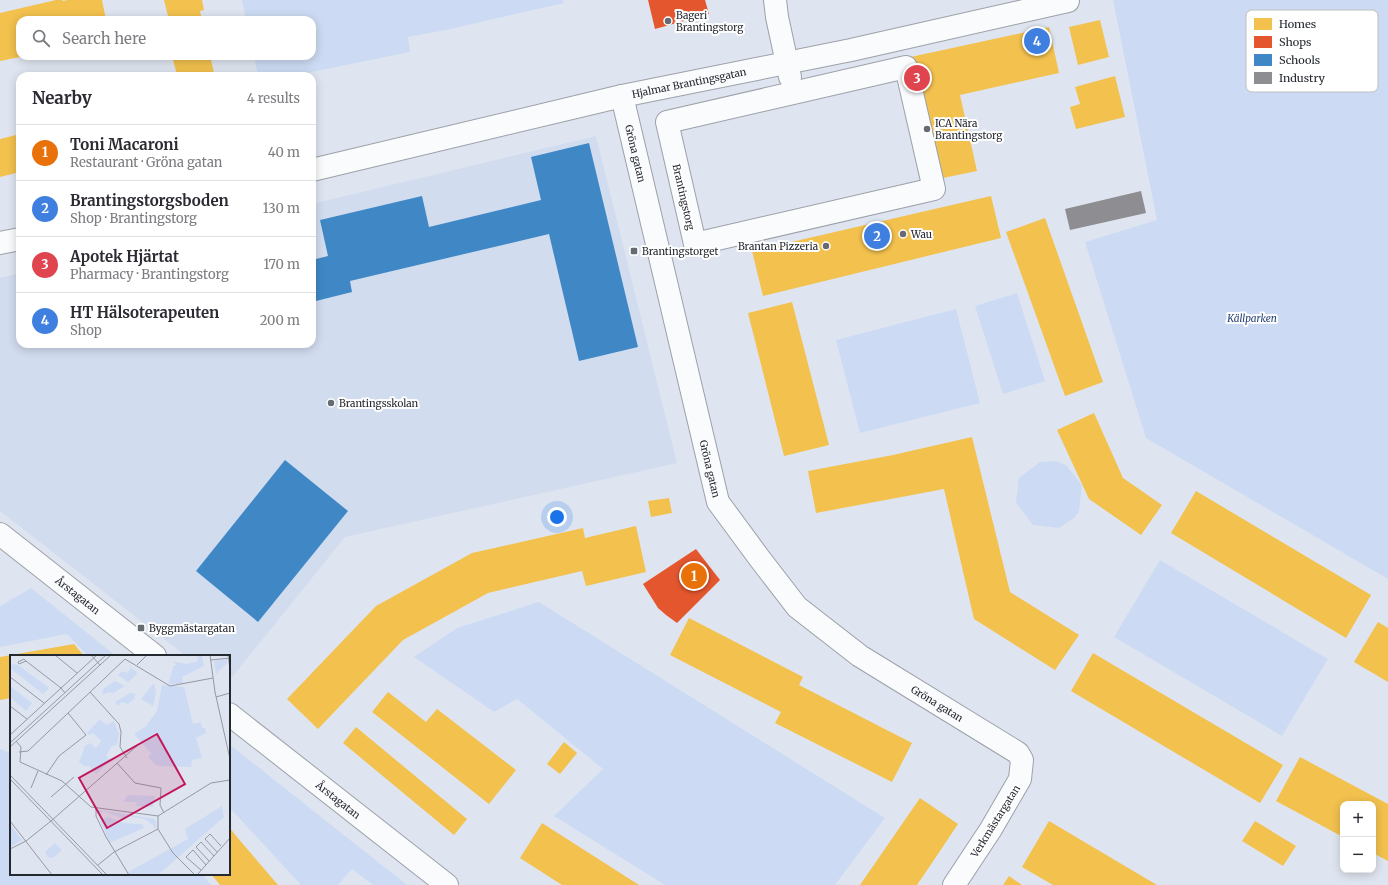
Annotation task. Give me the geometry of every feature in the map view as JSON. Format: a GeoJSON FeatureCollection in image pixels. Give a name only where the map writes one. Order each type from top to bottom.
{"type":"FeatureCollection","features":[{"type":"Feature","properties":{"kind":"street"},"geometry":{"type":"LineString","coordinates":[[775,0],[777,17],[788,63],[793,93]]}},
{"type":"Feature","properties":{"kind":"street","name":"Hjalmar Brantingsgatan"},"geometry":{"type":"LineString","coordinates":[[316,169],[622,96],[851,50],[1068,1]]}},
{"type":"Feature","properties":{"kind":"street","name":"Brantingstorg"},"geometry":{"type":"LineString","coordinates":[[906,67],[934,189],[695,244],[667,122],[793,93],[906,67]]}},
{"type":"Feature","properties":{"kind":"street","name":"Gröna gatan"},"geometry":{"type":"LineString","coordinates":[[622,96],[718,502],[797,607],[860,656],[1018,753]]}},
{"type":"Feature","properties":{"kind":"street"},"geometry":{"type":"LineString","coordinates":[[0,243],[16,240]]}},
{"type":"Feature","properties":{"kind":"street","name":"Årstagatan"},"geometry":{"type":"LineString","coordinates":[[4,545],[154,655]]}},
{"type":"Feature","properties":{"kind":"street","name":"Årstagatan"},"geometry":{"type":"LineString","coordinates":[[230,715],[447,885]]}},
{"type":"Feature","properties":{"kind":"street","name":"Verkmästargatan"},"geometry":{"type":"LineString","coordinates":[[954,885],[991,829],[1020,779],[1022,760],[1018,753]]}},
{"type":"Feature","properties":{"kind":"shaded area","name":"Brantingsskolan"},"geometry":{"type":"Polygon","coordinates":[[[596,136],[677,463],[345,537],[230,680],[230,655],[185,655],[0,511],[0,278],[16,274],[16,348],[316,348],[316,203],[596,136]]]}},
{"type":"Feature","properties":{"kind":"green space"},"geometry":{"type":"Polygon","coordinates":[[[242,0],[563,0],[564,3],[446,30],[408,37],[410,52],[312,72],[257,72],[255,60],[316,60],[316,16],[245,16],[242,0]]]}},
{"type":"Feature","properties":{"kind":"green space","name":"Källparken"},"geometry":{"type":"Polygon","coordinates":[[[1113,0],[1388,0],[1388,579],[1146,438],[1085,242],[1157,220],[1113,0]]]}},
{"type":"Feature","properties":{"kind":"green space"},"geometry":{"type":"Polygon","coordinates":[[[1017,293],[1045,381],[1003,394],[975,306],[1017,293]]]}},
{"type":"Feature","properties":{"kind":"green space"},"geometry":{"type":"Polygon","coordinates":[[[956,309],[980,403],[860,433],[836,340],[956,309]]]}},
{"type":"Feature","properties":{"kind":"green space"},"geometry":{"type":"Polygon","coordinates":[[[1055,461],[1066,465],[1082,485],[1079,511],[1075,517],[1059,528],[1033,525],[1016,503],[1019,478],[1040,462],[1055,461]]]}},
{"type":"Feature","properties":{"kind":"green space"},"geometry":{"type":"Polygon","coordinates":[[[1160,560],[1328,659],[1282,736],[1114,637],[1160,560]]]}},
{"type":"Feature","properties":{"kind":"green space"},"geometry":{"type":"Polygon","coordinates":[[[31,588],[115,655],[87,655],[67,634],[0,647],[0,606],[31,588]]]}},
{"type":"Feature","properties":{"kind":"green space"},"geometry":{"type":"Polygon","coordinates":[[[539,602],[885,818],[835,885],[665,885],[554,816],[603,769],[517,699],[494,712],[414,657],[457,628],[539,602]]]}},
{"type":"Feature","properties":{"kind":"green space"},"geometry":{"type":"Polygon","coordinates":[[[230,745],[407,885],[373,885],[352,869],[338,885],[301,885],[230,808],[230,745]]]}},
{"type":"Feature","properties":{"kind":"green space"},"geometry":{"type":"Polygon","coordinates":[[[0,749],[10,753],[10,875],[203,875],[211,885],[0,885],[0,749]]]}},
{"type":"Feature","properties":{"kind":"building: Homes"},"geometry":{"type":"Polygon","coordinates":[[[56,0],[102,0],[105,16],[16,16],[16,58],[0,61],[0,13],[56,0]]]}},
{"type":"Feature","properties":{"kind":"building: Homes"},"geometry":{"type":"Polygon","coordinates":[[[164,0],[202,0],[204,10],[200,11],[201,16],[168,16],[164,0]]]}},
{"type":"Feature","properties":{"kind":"building: Homes"},"geometry":{"type":"Polygon","coordinates":[[[1100,20],[1109,57],[1078,65],[1069,27],[1100,20]]]}},
{"type":"Feature","properties":{"kind":"building: Homes"},"geometry":{"type":"Polygon","coordinates":[[[1049,27],[1059,73],[960,95],[977,171],[933,180],[906,58],[1049,27]]]}},
{"type":"Feature","properties":{"kind":"building: Homes"},"geometry":{"type":"Polygon","coordinates":[[[173,60],[211,60],[214,72],[176,72],[173,60]]]}},
{"type":"Feature","properties":{"kind":"building: Homes"},"geometry":{"type":"Polygon","coordinates":[[[1115,76],[1125,117],[1076,129],[1070,107],[1080,104],[1075,87],[1115,76]]]}},
{"type":"Feature","properties":{"kind":"building: Homes"},"geometry":{"type":"Polygon","coordinates":[[[16,135],[16,173],[0,177],[0,139],[16,135]]]}},
{"type":"Feature","properties":{"kind":"building: Homes"},"geometry":{"type":"Polygon","coordinates":[[[991,196],[1001,238],[763,296],[752,251],[991,196]]]}},
{"type":"Feature","properties":{"kind":"building: Homes"},"geometry":{"type":"Polygon","coordinates":[[[1045,218],[1103,382],[1065,396],[1006,232],[1045,218]]]}},
{"type":"Feature","properties":{"kind":"building: Homes"},"geometry":{"type":"Polygon","coordinates":[[[792,302],[829,445],[784,456],[748,313],[792,302]]]}},
{"type":"Feature","properties":{"kind":"building: Homes"},"geometry":{"type":"Polygon","coordinates":[[[1094,413],[1123,478],[1162,505],[1141,535],[1089,499],[1057,430],[1094,413]]]}},
{"type":"Feature","properties":{"kind":"building: Homes"},"geometry":{"type":"Polygon","coordinates":[[[972,437],[1010,592],[1079,635],[1055,670],[974,619],[944,489],[816,513],[808,471],[893,455],[972,437]]]}},
{"type":"Feature","properties":{"kind":"building: Homes"},"geometry":{"type":"Polygon","coordinates":[[[1196,491],[1371,595],[1346,638],[1171,533],[1196,491]]]}},
{"type":"Feature","properties":{"kind":"building: Homes"},"geometry":{"type":"Polygon","coordinates":[[[669,498],[672,513],[651,517],[648,501],[669,498]]]}},
{"type":"Feature","properties":{"kind":"building: Homes"},"geometry":{"type":"Polygon","coordinates":[[[636,526],[646,572],[586,586],[582,571],[488,593],[403,640],[318,729],[287,699],[376,606],[472,553],[583,528],[585,538],[636,526]]]}},
{"type":"Feature","properties":{"kind":"building: Homes"},"geometry":{"type":"Polygon","coordinates":[[[689,618],[803,677],[799,685],[912,743],[892,782],[775,723],[781,712],[670,655],[689,618]]]}},
{"type":"Feature","properties":{"kind":"building: Homes"},"geometry":{"type":"Polygon","coordinates":[[[1378,622],[1388,628],[1388,682],[1354,662],[1378,622]]]}},
{"type":"Feature","properties":{"kind":"building: Homes"},"geometry":{"type":"Polygon","coordinates":[[[74,644],[83,655],[11,655],[74,644]]]}},
{"type":"Feature","properties":{"kind":"building: Homes"},"geometry":{"type":"Polygon","coordinates":[[[1093,653],[1283,765],[1260,803],[1071,691],[1093,653]]]}},
{"type":"Feature","properties":{"kind":"building: Homes"},"geometry":{"type":"Polygon","coordinates":[[[10,655],[10,698],[0,700],[0,657],[10,655]]]}},
{"type":"Feature","properties":{"kind":"building: Homes"},"geometry":{"type":"Polygon","coordinates":[[[388,692],[426,722],[437,709],[516,770],[489,804],[372,712],[388,692]]]}},
{"type":"Feature","properties":{"kind":"building: Homes"},"geometry":{"type":"Polygon","coordinates":[[[356,727],[467,819],[454,835],[343,743],[356,727]]]}},
{"type":"Feature","properties":{"kind":"building: Homes"},"geometry":{"type":"Polygon","coordinates":[[[564,742],[577,753],[560,774],[547,764],[564,742]]]}},
{"type":"Feature","properties":{"kind":"building: Homes"},"geometry":{"type":"Polygon","coordinates":[[[1300,757],[1388,804],[1388,861],[1376,855],[1376,801],[1340,801],[1340,835],[1276,801],[1300,757]]]}},
{"type":"Feature","properties":{"kind":"building: Homes"},"geometry":{"type":"Polygon","coordinates":[[[920,798],[958,824],[917,885],[860,885],[920,798]]]}},
{"type":"Feature","properties":{"kind":"building: Homes"},"geometry":{"type":"Polygon","coordinates":[[[1049,821],[1157,885],[1053,885],[1022,867],[1049,821]]]}},
{"type":"Feature","properties":{"kind":"building: Homes"},"geometry":{"type":"Polygon","coordinates":[[[1255,821],[1296,846],[1283,866],[1242,841],[1255,821]]]}},
{"type":"Feature","properties":{"kind":"building: Homes"},"geometry":{"type":"Polygon","coordinates":[[[542,823],[639,885],[562,885],[520,858],[542,823]]]}},
{"type":"Feature","properties":{"kind":"building: Homes"},"geometry":{"type":"Polygon","coordinates":[[[230,828],[278,885],[220,885],[212,875],[230,875],[230,828]]]}},
{"type":"Feature","properties":{"kind":"building: Homes"},"geometry":{"type":"Polygon","coordinates":[[[1009,876],[1022,885],[1003,885],[1009,876]]]}},
{"type":"Feature","properties":{"kind":"building: Shops","name":"Bageri Brantingstorg"},"geometry":{"type":"Polygon","coordinates":[[[648,0],[705,0],[709,14],[655,29],[648,0]]]}},
{"type":"Feature","properties":{"kind":"building: Shops"},"geometry":{"type":"Polygon","coordinates":[[[696,549],[720,580],[677,623],[658,608],[643,584],[696,549]]]}},
{"type":"Feature","properties":{"kind":"building: Schools"},"geometry":{"type":"Polygon","coordinates":[[[589,143],[638,347],[579,361],[549,234],[350,281],[352,292],[316,301],[316,259],[328,256],[320,220],[422,196],[429,227],[541,200],[531,157],[589,143]]]}},
{"type":"Feature","properties":{"kind":"building: Schools"},"geometry":{"type":"Polygon","coordinates":[[[285,460],[348,511],[258,622],[196,571],[285,460]]]}},
{"type":"Feature","properties":{"kind":"building: Industry"},"geometry":{"type":"Polygon","coordinates":[[[1141,191],[1146,213],[1070,230],[1065,209],[1141,191]]]}},
{"type":"Feature","properties":{"kind":"place","name":"Bageri Brantingstorg"},"geometry":{"type":"Point","coordinates":[668,21]}},
{"type":"Feature","properties":{"kind":"place","name":"HT Hälsoterapeuten"},"geometry":{"type":"Point","coordinates":[1037,41]}},
{"type":"Feature","properties":{"kind":"place","name":"Apotek Hjärtat"},"geometry":{"type":"Point","coordinates":[917,78]}},
{"type":"Feature","properties":{"kind":"place","name":"ICA Nära Brantingstorg"},"geometry":{"type":"Point","coordinates":[927,129]}},
{"type":"Feature","properties":{"kind":"place","name":"Wau"},"geometry":{"type":"Point","coordinates":[903,234]}},
{"type":"Feature","properties":{"kind":"place","name":"Brantingstorgsboden"},"geometry":{"type":"Point","coordinates":[877,236]}},
{"type":"Feature","properties":{"kind":"place","name":"Brantan Pizzeria"},"geometry":{"type":"Point","coordinates":[826,246]}},
{"type":"Feature","properties":{"kind":"place","name":"Brantingstorget"},"geometry":{"type":"Point","coordinates":[634,251]}},
{"type":"Feature","properties":{"kind":"place","name":"Brantingsskolan"},"geometry":{"type":"Point","coordinates":[331,403]}},
{"type":"Feature","properties":{"kind":"place","name":"Toni Macaroni"},"geometry":{"type":"Point","coordinates":[694,576]}},
{"type":"Feature","properties":{"kind":"place","name":"Byggmästargatan"},"geometry":{"type":"Point","coordinates":[141,628]}}]}
